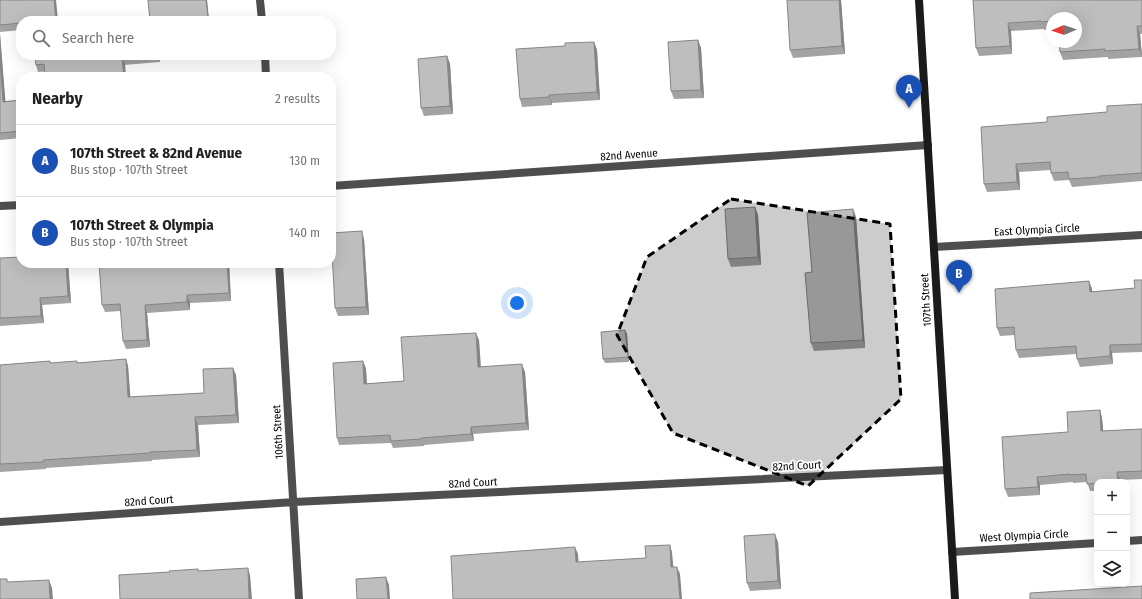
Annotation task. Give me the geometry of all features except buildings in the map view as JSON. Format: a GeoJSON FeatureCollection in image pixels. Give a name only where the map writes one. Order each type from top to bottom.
{"type":"FeatureCollection","features":[{"type":"Feature","properties":{"kind":"street"},"geometry":{"type":"LineString","coordinates":[[260,0],[262,16]]}},
{"type":"Feature","properties":{"kind":"street","name":"107th Street"},"geometry":{"type":"LineString","coordinates":[[919,0],[955,599]]}},
{"type":"Feature","properties":{"kind":"street"},"geometry":{"type":"LineString","coordinates":[[265,60],[266,72]]}},
{"type":"Feature","properties":{"kind":"street","name":"82nd Avenue"},"geometry":{"type":"LineString","coordinates":[[336,186],[928,145]]}},
{"type":"Feature","properties":{"kind":"street"},"geometry":{"type":"LineString","coordinates":[[0,206],[16,205]]}},
{"type":"Feature","properties":{"kind":"street","name":"East Olympia Circle"},"geometry":{"type":"LineString","coordinates":[[934,247],[1142,234]]}},
{"type":"Feature","properties":{"kind":"street","name":"106th Street"},"geometry":{"type":"LineString","coordinates":[[279,268],[299,599]]}},
{"type":"Feature","properties":{"kind":"street","name":"82nd Court"},"geometry":{"type":"LineString","coordinates":[[0,522],[294,502],[948,470]]}},
{"type":"Feature","properties":{"kind":"street"},"geometry":{"type":"LineString","coordinates":[[1130,541],[1142,540]]}},
{"type":"Feature","properties":{"kind":"street","name":"West Olympia Circle"},"geometry":{"type":"LineString","coordinates":[[952,552],[1094,543]]}},
{"type":"Feature","properties":{"kind":"highlighted area"},"geometry":{"type":"Polygon","coordinates":[[[731,199],[890,224],[901,399],[808,486],[673,433],[617,335],[647,257],[731,199]]]}},
{"type":"Feature","properties":{"kind":"place","name":"107th Street & 82nd Avenue"},"geometry":{"type":"Point","coordinates":[909,108]}},
{"type":"Feature","properties":{"kind":"place","name":"107th Street & Olympia"},"geometry":{"type":"Point","coordinates":[959,293]}}]}
